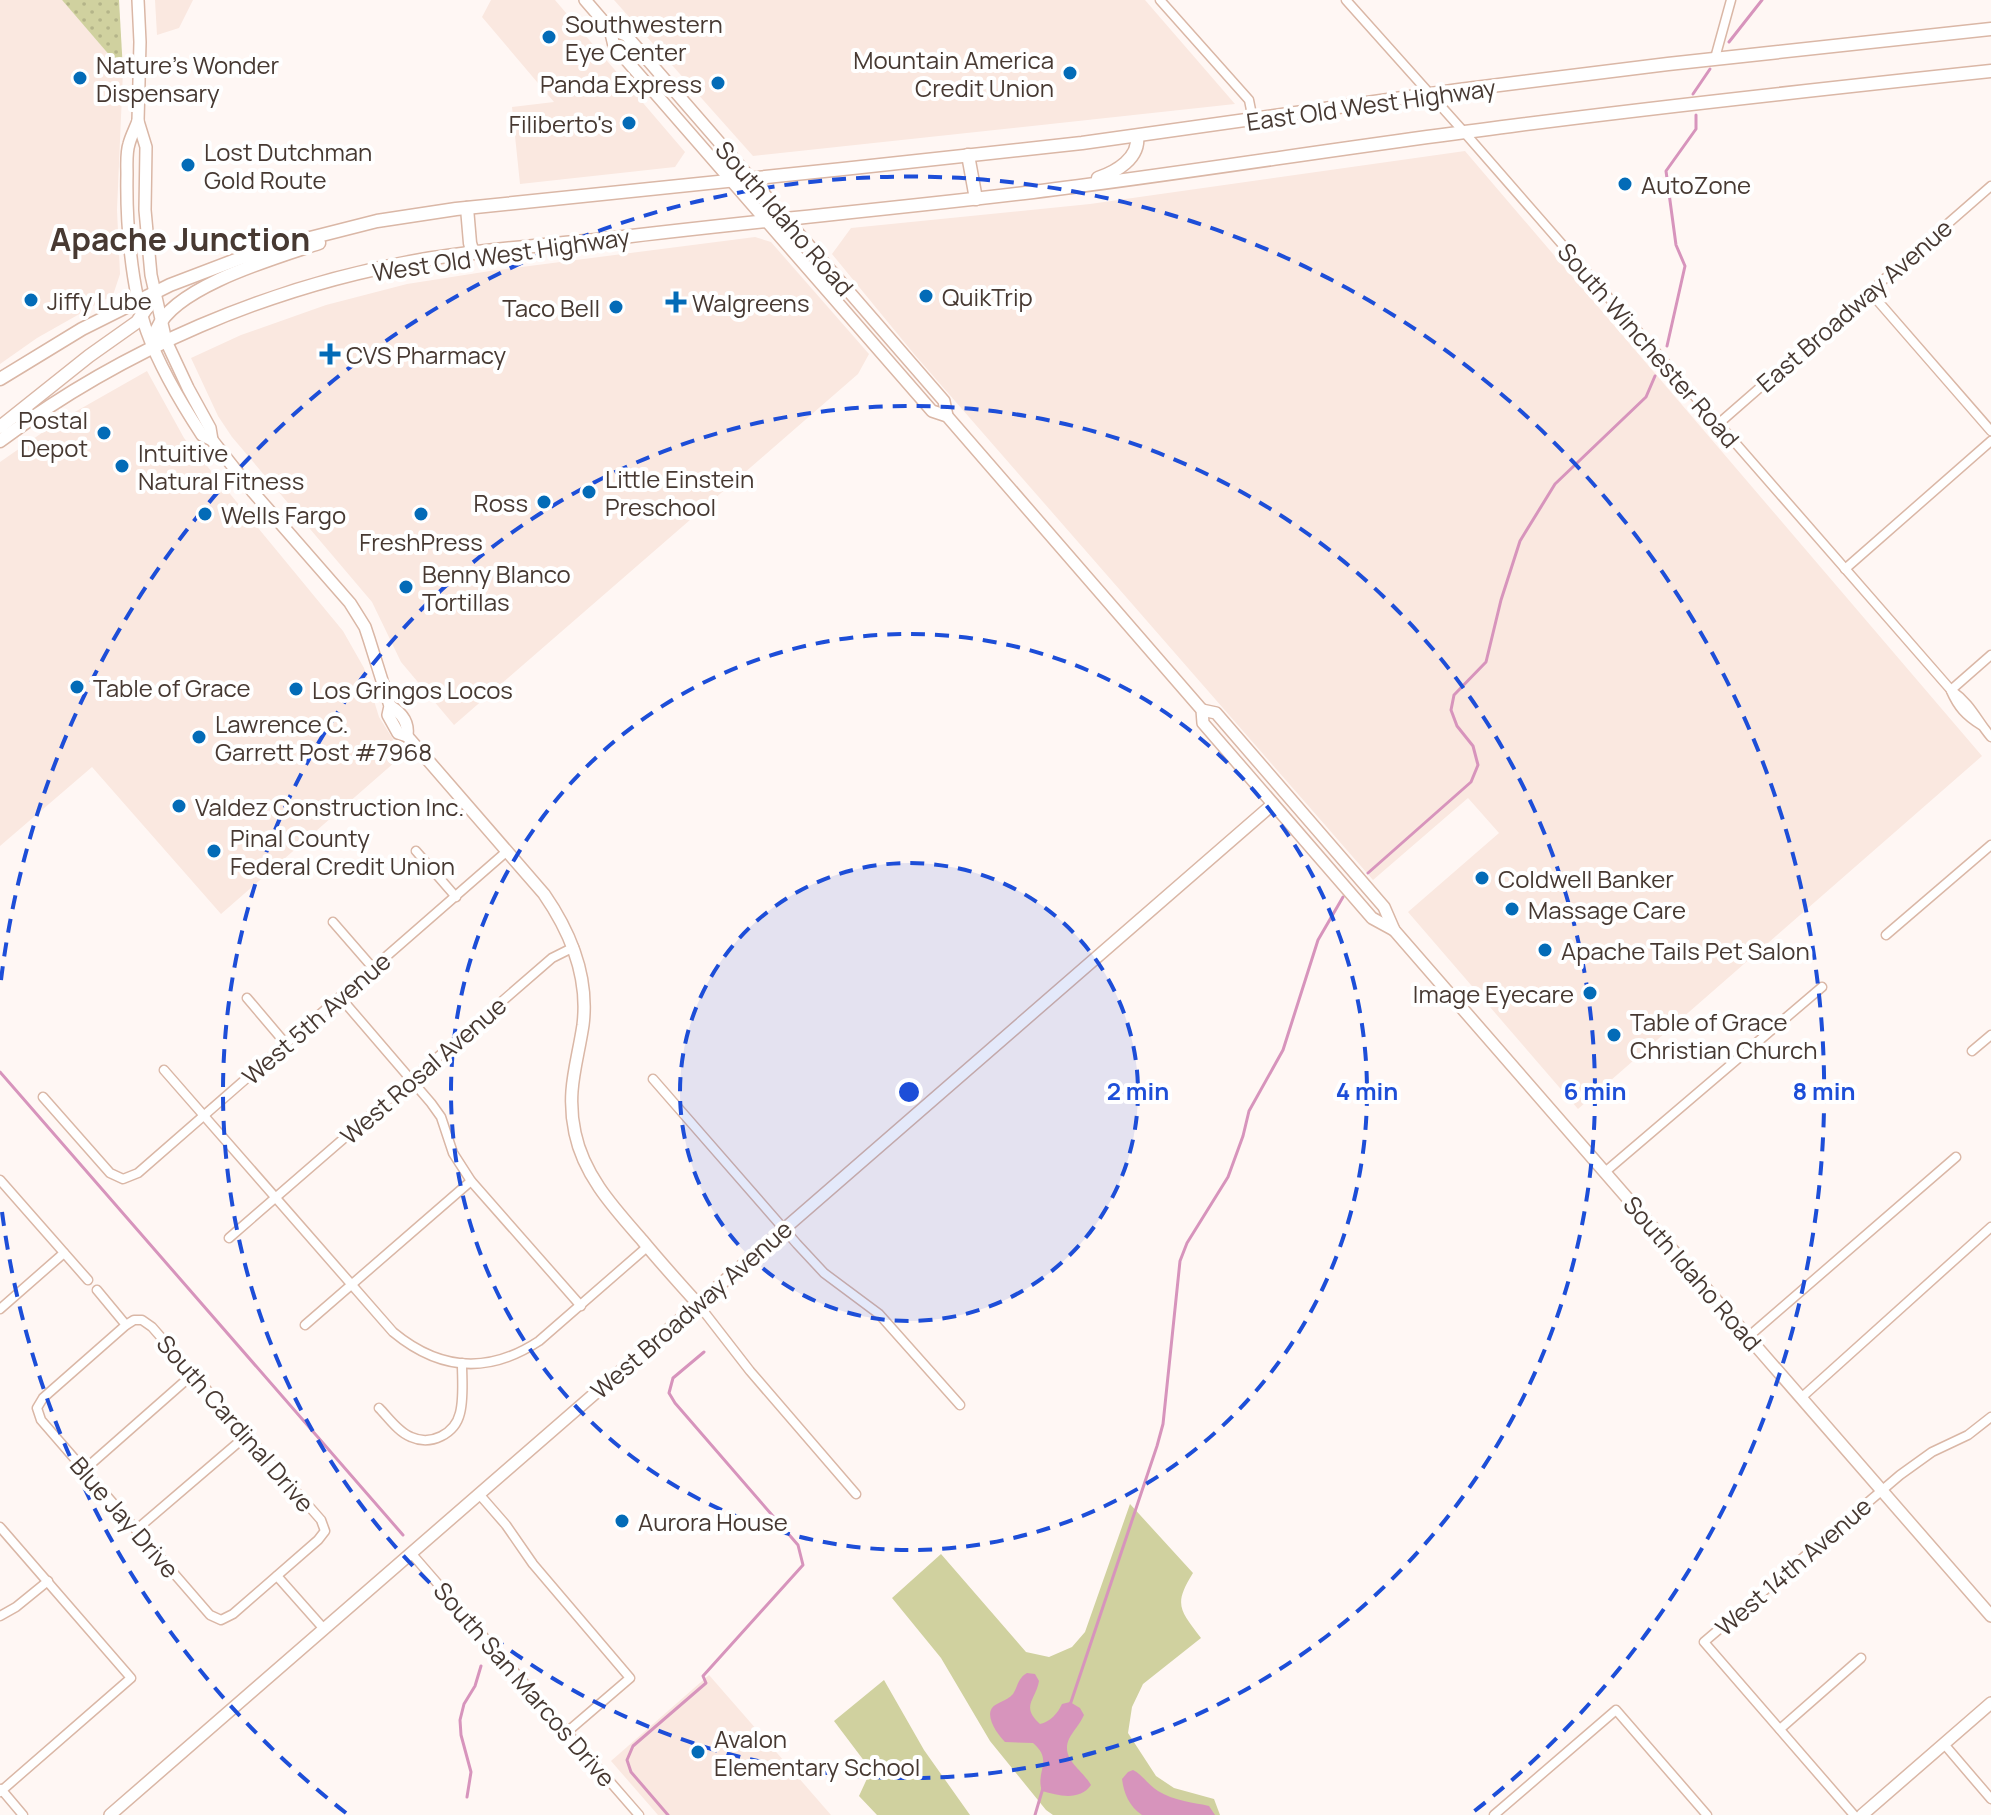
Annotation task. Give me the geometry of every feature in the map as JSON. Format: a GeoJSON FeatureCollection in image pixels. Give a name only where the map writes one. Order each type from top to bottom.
{"type":"FeatureCollection","features":[{"type":"Feature","properties":{"kind":"main road"},"geometry":{"type":"LineString","coordinates":[[138,0],[138,121],[146,147],[148,259],[166,341],[210,428],[212,440]]}},
{"type":"Feature","properties":{"kind":"main road","name":"South Idaho Road"},"geometry":{"type":"LineString","coordinates":[[585,0],[610,29],[614,46],[932,411],[947,416]]}},
{"type":"Feature","properties":{"kind":"main road","name":"South Idaho Road"},"geometry":{"type":"LineString","coordinates":[[610,29],[626,35],[944,401],[947,416],[1202,710],[1203,723],[1372,918],[1394,930]]}},
{"type":"Feature","properties":{"kind":"main road","name":"East Old West Highway"},"geometry":{"type":"LineString","coordinates":[[750,178],[1137,136],[1430,94],[1715,58],[1991,29]]}},
{"type":"Feature","properties":{"kind":"main road","name":"East Old West Highway"},"geometry":{"type":"LineString","coordinates":[[766,220],[976,199],[1464,132],[1991,71]]}},
{"type":"Feature","properties":{"kind":"main road"},"geometry":{"type":"LineString","coordinates":[[138,121],[129,145],[126,198],[138,299],[153,347],[202,435],[212,440],[350,603],[365,627],[390,706],[388,715],[398,733],[407,736],[544,894],[560,918],[574,947],[584,991],[583,1025],[571,1086],[575,1134],[600,1191],[698,1304]]}},
{"type":"Feature","properties":{"kind":"main road"},"geometry":{"type":"LineString","coordinates":[[1072,187],[1119,169],[1136,150],[1137,136]]}},
{"type":"Feature","properties":{"kind":"main road"},"geometry":{"type":"LineString","coordinates":[[968,155],[976,199]]}},
{"type":"Feature","properties":{"kind":"main road","name":"West Old West Highway"},"geometry":{"type":"LineString","coordinates":[[0,379],[82,329],[154,292],[241,258],[354,226],[467,208],[750,178]]}},
{"type":"Feature","properties":{"kind":"main road"},"geometry":{"type":"LineString","coordinates":[[467,208],[473,253]]}},
{"type":"Feature","properties":{"kind":"main road","name":"West Old West Highway"},"geometry":{"type":"LineString","coordinates":[[0,441],[70,392],[153,347],[252,306],[337,279],[422,260],[766,220]]}},
{"type":"Feature","properties":{"kind":"main road"},"geometry":{"type":"LineString","coordinates":[[153,347],[161,321],[175,307],[221,278],[345,234],[354,226]]}},
{"type":"Feature","properties":{"kind":"main road"},"geometry":{"type":"LineString","coordinates":[[0,427],[128,329],[142,316],[154,292]]}},
{"type":"Feature","properties":{"kind":"main road","name":"South Idaho Road"},"geometry":{"type":"LineString","coordinates":[[1202,710],[1216,713],[1384,907],[1394,930],[1991,1616]]}},
{"type":"Feature","properties":{"kind":"main road","name":"West Broadway Avenue"},"geometry":{"type":"LineString","coordinates":[[110,1815],[1273,804]]}},
{"type":"Feature","properties":{"kind":"main road"},"geometry":{"type":"LineString","coordinates":[[1862,1815],[1991,1703]]}},
{"type":"Feature","properties":{"kind":"street"},"geometry":{"type":"LineString","coordinates":[[1160,0],[1249,100],[1253,120]]}},
{"type":"Feature","properties":{"kind":"street","name":"South Winchester Road"},"geometry":{"type":"LineString","coordinates":[[1346,0],[1951,690],[1956,705],[1991,737]]}},
{"type":"Feature","properties":{"kind":"street"},"geometry":{"type":"LineString","coordinates":[[1715,58],[1731,0]]}},
{"type":"Feature","properties":{"kind":"street","name":"East Broadway Avenue"},"geometry":{"type":"LineString","coordinates":[[1717,425],[1991,186]]}},
{"type":"Feature","properties":{"kind":"street"},"geometry":{"type":"LineString","coordinates":[[1870,292],[1991,431]]}},
{"type":"Feature","properties":{"kind":"street"},"geometry":{"type":"LineString","coordinates":[[1845,569],[1991,441]]}},
{"type":"Feature","properties":{"kind":"street"},"geometry":{"type":"LineString","coordinates":[[1951,690],[1991,655]]}},
{"type":"Feature","properties":{"kind":"street"},"geometry":{"type":"LineString","coordinates":[[1886,935],[1991,845]]}},
{"type":"Feature","properties":{"kind":"street"},"geometry":{"type":"LineString","coordinates":[[416,851],[456,897]]}},
{"type":"Feature","properties":{"kind":"street","name":"West 5th Avenue"},"geometry":{"type":"LineString","coordinates":[[43,1097],[110,1173],[123,1179],[138,1173],[506,852]]}},
{"type":"Feature","properties":{"kind":"street"},"geometry":{"type":"LineString","coordinates":[[333,922],[373,968]]}},
{"type":"Feature","properties":{"kind":"street","name":"West Rosal Avenue"},"geometry":{"type":"LineString","coordinates":[[229,1238],[552,958],[574,947]]}},
{"type":"Feature","properties":{"kind":"street"},"geometry":{"type":"LineString","coordinates":[[1605,1172],[1822,987]]}},
{"type":"Feature","properties":{"kind":"street"},"geometry":{"type":"LineString","coordinates":[[340,997],[441,1117],[453,1153],[471,1181],[581,1306]]}},
{"type":"Feature","properties":{"kind":"street"},"geometry":{"type":"LineString","coordinates":[[247,998],[286,1044]]}},
{"type":"Feature","properties":{"kind":"street"},"geometry":{"type":"LineString","coordinates":[[1972,1051],[1991,1035]]}},
{"type":"Feature","properties":{"kind":"street"},"geometry":{"type":"LineString","coordinates":[[164,1070],[393,1332],[428,1355],[482,1364],[522,1352],[581,1306],[647,1247]]}},
{"type":"Feature","properties":{"kind":"street"},"geometry":{"type":"LineString","coordinates":[[653,1079],[824,1273],[879,1314],[960,1405]]}},
{"type":"Feature","properties":{"kind":"street"},"geometry":{"type":"LineString","coordinates":[[1748,1337],[1956,1157]]}},
{"type":"Feature","properties":{"kind":"street"},"geometry":{"type":"LineString","coordinates":[[0,1180],[88,1280]]}},
{"type":"Feature","properties":{"kind":"street"},"geometry":{"type":"LineString","coordinates":[[305,1325],[471,1181]]}},
{"type":"Feature","properties":{"kind":"street"},"geometry":{"type":"LineString","coordinates":[[1801,1398],[1991,1227]]}},
{"type":"Feature","properties":{"kind":"street"},"geometry":{"type":"LineString","coordinates":[[0,1309],[64,1253]]}},
{"type":"Feature","properties":{"kind":"street","name":"South Cardinal Drive"},"geometry":{"type":"LineString","coordinates":[[97,1290],[126,1325],[142,1320],[152,1327],[321,1520],[325,1531],[318,1540],[277,1576]]}},
{"type":"Feature","properties":{"kind":"street"},"geometry":{"type":"LineString","coordinates":[[698,1304],[750,1371],[856,1494]]}},
{"type":"Feature","properties":{"kind":"street","name":"Blue Jay Drive"},"geometry":{"type":"LineString","coordinates":[[126,1325],[43,1398],[37,1408],[41,1420],[210,1615],[221,1620],[233,1614],[277,1576]]}},
{"type":"Feature","properties":{"kind":"street"},"geometry":{"type":"LineString","coordinates":[[379,1408],[411,1438],[435,1439],[446,1434],[454,1427],[461,1410],[462,1363]]}},
{"type":"Feature","properties":{"kind":"street"},"geometry":{"type":"LineString","coordinates":[[84,1470],[193,1374]]}},
{"type":"Feature","properties":{"kind":"street","name":"West 14th Avenue"},"geometry":{"type":"LineString","coordinates":[[1780,1729],[1704,1642],[1922,1458],[1968,1435],[1991,1417]]}},
{"type":"Feature","properties":{"kind":"street"},"geometry":{"type":"LineString","coordinates":[[136,1530],[247,1435]]}},
{"type":"Feature","properties":{"kind":"street"},"geometry":{"type":"LineString","coordinates":[[479,1494],[506,1525],[533,1564],[630,1678],[567,1732]]}},
{"type":"Feature","properties":{"kind":"street"},"geometry":{"type":"LineString","coordinates":[[0,1527],[131,1678],[1,1790],[23,1815]]}},
{"type":"Feature","properties":{"kind":"street","name":"South San Marcos Drive"},"geometry":{"type":"LineString","coordinates":[[411,1553],[639,1815]]}},
{"type":"Feature","properties":{"kind":"street"},"geometry":{"type":"LineString","coordinates":[[277,1576],[324,1629]]}},
{"type":"Feature","properties":{"kind":"street"},"geometry":{"type":"LineString","coordinates":[[0,1616],[48,1581]]}},
{"type":"Feature","properties":{"kind":"street"},"geometry":{"type":"LineString","coordinates":[[1854,1815],[1780,1729],[1861,1658]]}},
{"type":"Feature","properties":{"kind":"street"},"geometry":{"type":"LineString","coordinates":[[1494,1815],[1616,1710],[1707,1815]]}},
{"type":"Feature","properties":{"kind":"street"},"geometry":{"type":"LineString","coordinates":[[1944,1744],[1991,1799]]}},
{"type":"Feature","properties":{"kind":"shaded area"},"geometry":{"type":"Polygon","coordinates":[[[0,0],[62,0],[123,71],[117,210],[120,274],[113,295],[37,338],[0,364],[0,0]]]}},
{"type":"Feature","properties":{"kind":"shaded area"},"geometry":{"type":"Polygon","coordinates":[[[155,0],[193,0],[179,28],[157,35],[155,0]]]}},
{"type":"Feature","properties":{"kind":"shaded area"},"geometry":{"type":"Polygon","coordinates":[[[491,0],[555,0],[685,152],[675,167],[520,184],[512,107],[554,102],[482,17],[491,0]]]}},
{"type":"Feature","properties":{"kind":"shaded area"},"geometry":{"type":"Polygon","coordinates":[[[614,0],[1145,0],[1235,104],[753,156],[614,0]]]}},
{"type":"Feature","properties":{"kind":"shaded area"},"geometry":{"type":"Polygon","coordinates":[[[1465,151],[1982,756],[1578,1109],[1408,912],[1499,833],[1468,798],[1373,880],[914,354],[832,254],[851,228],[1090,204],[1465,151]]]}},
{"type":"Feature","properties":{"kind":"shaded area"},"geometry":{"type":"Polygon","coordinates":[[[755,237],[771,242],[869,354],[858,374],[454,725],[401,662],[372,602],[232,437],[218,416],[191,358],[241,335],[326,305],[407,284],[755,237]]]}},
{"type":"Feature","properties":{"kind":"shaded area"},"geometry":{"type":"Polygon","coordinates":[[[147,371],[184,438],[343,631],[364,668],[379,717],[403,755],[221,914],[92,767],[0,846],[0,462],[59,421],[147,371]]]}},
{"type":"Feature","properties":{"kind":"shaded area"},"geometry":{"type":"Polygon","coordinates":[[[1027,1673],[1035,1674],[1039,1681],[1030,1707],[1040,1724],[1053,1717],[1062,1704],[1070,1702],[1080,1708],[1084,1715],[1067,1746],[1070,1758],[1091,1785],[1081,1793],[1062,1796],[1042,1791],[1043,1761],[1039,1749],[1033,1743],[1005,1742],[994,1726],[990,1717],[992,1708],[1013,1694],[1027,1673]]]}},
{"type":"Feature","properties":{"kind":"shaded area","name":"Avalon Elementary School"},"geometry":{"type":"Polygon","coordinates":[[[709,1675],[831,1815],[658,1815],[611,1761],[709,1675]]]}},
{"type":"Feature","properties":{"kind":"shaded area"},"geometry":{"type":"Polygon","coordinates":[[[1133,1770],[1154,1789],[1177,1799],[1209,1806],[1215,1815],[1142,1815],[1130,1804],[1122,1779],[1133,1770]]]}},
{"type":"Feature","properties":{"kind":"green space"},"geometry":{"type":"Polygon","coordinates":[[[62,0],[119,0],[123,71],[62,0]]]}},
{"type":"Feature","properties":{"kind":"green space"},"geometry":{"type":"Polygon","coordinates":[[[1130,1504],[1193,1573],[1181,1600],[1184,1614],[1201,1638],[1143,1684],[1132,1707],[1128,1733],[1156,1776],[1174,1788],[1214,1799],[1220,1815],[1053,1815],[990,1741],[941,1658],[892,1598],[941,1554],[1026,1652],[1049,1657],[1072,1647],[1085,1632],[1130,1504]]]}},
{"type":"Feature","properties":{"kind":"green space"},"geometry":{"type":"Polygon","coordinates":[[[884,1680],[924,1750],[970,1815],[877,1815],[859,1796],[871,1770],[834,1721],[884,1680]]]}},
{"type":"Feature","properties":{"kind":"waterway"},"geometry":{"type":"LineString","coordinates":[[1729,42],[1762,0]]}},
{"type":"Feature","properties":{"kind":"waterway"},"geometry":{"type":"LineString","coordinates":[[1693,94],[1710,69]]}},
{"type":"Feature","properties":{"kind":"waterway"},"geometry":{"type":"LineString","coordinates":[[1667,346],[1685,266],[1676,245],[1666,171],[1696,129],[1696,115]]}},
{"type":"Feature","properties":{"kind":"waterway"},"geometry":{"type":"LineString","coordinates":[[1368,873],[1471,782],[1478,765],[1473,746],[1457,726],[1451,710],[1454,695],[1486,662],[1520,541],[1555,484],[1646,397],[1655,376]]}},
{"type":"Feature","properties":{"kind":"waterway"},"geometry":{"type":"LineString","coordinates":[[1070,1705],[1163,1424],[1180,1261],[1187,1243],[1228,1177],[1249,1111],[1283,1050],[1318,940],[1343,897]]}},
{"type":"Feature","properties":{"kind":"waterway"},"geometry":{"type":"LineString","coordinates":[[0,1072],[403,1535]]}},
{"type":"Feature","properties":{"kind":"waterway"},"geometry":{"type":"LineString","coordinates":[[668,1815],[631,1772],[627,1760],[633,1746],[706,1683],[703,1676],[803,1565],[798,1545],[669,1393],[673,1378],[704,1352]]}},
{"type":"Feature","properties":{"kind":"waterway"},"geometry":{"type":"LineString","coordinates":[[467,1797],[471,1772],[460,1720],[481,1666]]}},
{"type":"Feature","properties":{"kind":"waterway"},"geometry":{"type":"LineString","coordinates":[[1035,1815],[1043,1788]]}},
{"type":"Feature","properties":{"kind":"place","name":"Southwestern Eye Center"},"geometry":{"type":"Point","coordinates":[549,37]}},
{"type":"Feature","properties":{"kind":"place","name":"Mountain America Credit Union"},"geometry":{"type":"Point","coordinates":[1070,73]}},
{"type":"Feature","properties":{"kind":"place","name":"Nature's Wonder Dispensary"},"geometry":{"type":"Point","coordinates":[80,78]}},
{"type":"Feature","properties":{"kind":"place","name":"Panda Express"},"geometry":{"type":"Point","coordinates":[718,83]}},
{"type":"Feature","properties":{"kind":"place","name":"Filiberto's"},"geometry":{"type":"Point","coordinates":[629,123]}},
{"type":"Feature","properties":{"kind":"place","name":"Lost Dutchman Gold Route"},"geometry":{"type":"Point","coordinates":[188,165]}},
{"type":"Feature","properties":{"kind":"place","name":"AutoZone"},"geometry":{"type":"Point","coordinates":[1625,184]}},
{"type":"Feature","properties":{"kind":"place","name":"QuikTrip"},"geometry":{"type":"Point","coordinates":[926,296]}},
{"type":"Feature","properties":{"kind":"place","name":"Jiffy Lube"},"geometry":{"type":"Point","coordinates":[31,300]}},
{"type":"Feature","properties":{"kind":"place","name":"Walgreens"},"geometry":{"type":"Point","coordinates":[676,302]}},
{"type":"Feature","properties":{"kind":"place","name":"Taco Bell"},"geometry":{"type":"Point","coordinates":[616,307]}},
{"type":"Feature","properties":{"kind":"place","name":"CVS Pharmacy"},"geometry":{"type":"Point","coordinates":[330,354]}},
{"type":"Feature","properties":{"kind":"place","name":"Postal Depot"},"geometry":{"type":"Point","coordinates":[104,433]}},
{"type":"Feature","properties":{"kind":"place","name":"Intuitive Natural Fitness"},"geometry":{"type":"Point","coordinates":[122,466]}},
{"type":"Feature","properties":{"kind":"place","name":"Little Einstein Preschool"},"geometry":{"type":"Point","coordinates":[589,492]}},
{"type":"Feature","properties":{"kind":"place","name":"Ross"},"geometry":{"type":"Point","coordinates":[544,502]}},
{"type":"Feature","properties":{"kind":"place","name":"Wells Fargo"},"geometry":{"type":"Point","coordinates":[205,514]}},
{"type":"Feature","properties":{"kind":"place","name":"FreshPress"},"geometry":{"type":"Point","coordinates":[421,514]}},
{"type":"Feature","properties":{"kind":"place","name":"Benny Blanco Tortillas"},"geometry":{"type":"Point","coordinates":[406,587]}},
{"type":"Feature","properties":{"kind":"place","name":"Table of Grace"},"geometry":{"type":"Point","coordinates":[77,687]}},
{"type":"Feature","properties":{"kind":"place","name":"Los Gringos Locos"},"geometry":{"type":"Point","coordinates":[296,689]}},
{"type":"Feature","properties":{"kind":"place","name":"Lawrence C. Garrett Post #7968"},"geometry":{"type":"Point","coordinates":[199,737]}},
{"type":"Feature","properties":{"kind":"place","name":"Valdez Construction Inc."},"geometry":{"type":"Point","coordinates":[179,806]}},
{"type":"Feature","properties":{"kind":"place","name":"Pinal County Federal Credit Union"},"geometry":{"type":"Point","coordinates":[214,851]}},
{"type":"Feature","properties":{"kind":"place","name":"Coldwell Banker"},"geometry":{"type":"Point","coordinates":[1482,878]}},
{"type":"Feature","properties":{"kind":"place","name":"Massage Care"},"geometry":{"type":"Point","coordinates":[1512,909]}},
{"type":"Feature","properties":{"kind":"place","name":"Apache Tails Pet Salon"},"geometry":{"type":"Point","coordinates":[1545,950]}},
{"type":"Feature","properties":{"kind":"place","name":"Image Eyecare"},"geometry":{"type":"Point","coordinates":[1590,993]}},
{"type":"Feature","properties":{"kind":"place","name":"Table of Grace Christian Church"},"geometry":{"type":"Point","coordinates":[1614,1035]}},
{"type":"Feature","properties":{"kind":"place","name":"Aurora House"},"geometry":{"type":"Point","coordinates":[622,1521]}},
{"type":"Feature","properties":{"kind":"place","name":"Avalon Elementary School"},"geometry":{"type":"Point","coordinates":[698,1752]}},
{"type":"Feature","properties":{"kind":"district","name":"Apache Junction"},"geometry":{"type":"Point","coordinates":[180,239]}}]}
